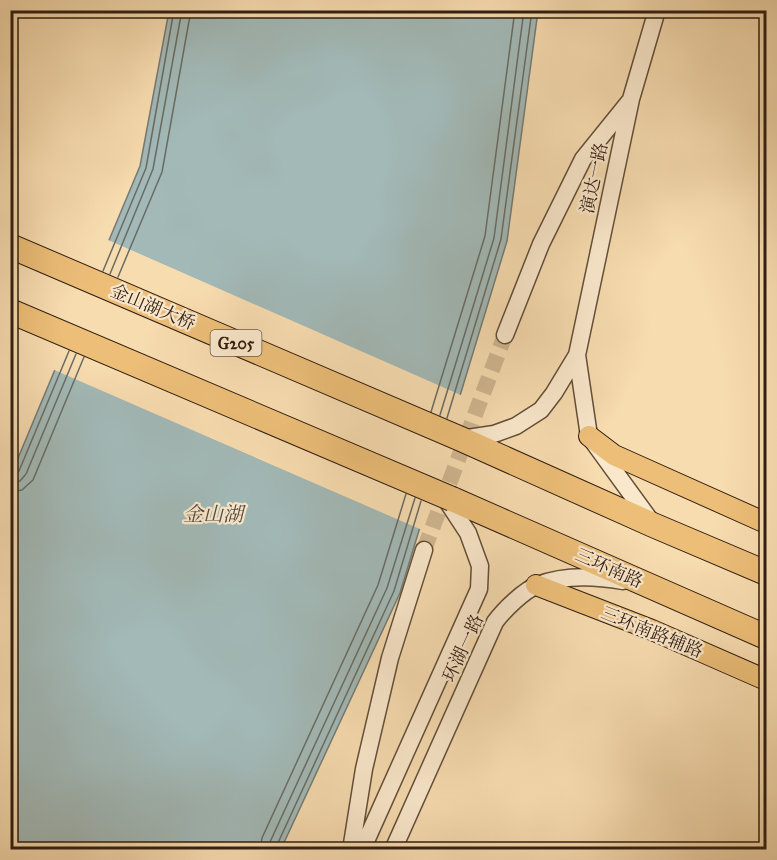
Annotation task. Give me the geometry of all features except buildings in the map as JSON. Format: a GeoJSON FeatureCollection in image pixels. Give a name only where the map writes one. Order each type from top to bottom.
{"type":"FeatureCollection","features":[{"type":"Feature","properties":{"kind":"highway"},"geometry":{"type":"LineString","coordinates":[[10,227],[49,263]]}},
{"type":"Feature","properties":{"kind":"highway","name":"金山湖大桥"},"geometry":{"type":"LineString","coordinates":[[10,246],[461,440]]}},
{"type":"Feature","properties":{"kind":"highway"},"geometry":{"type":"LineString","coordinates":[[16,315],[447,497]]}},
{"type":"Feature","properties":{"kind":"highway","name":"G205"},"geometry":{"type":"LineString","coordinates":[[461,440],[766,573]]}},
{"type":"Feature","properties":{"kind":"highway","name":"三环南路"},"geometry":{"type":"LineString","coordinates":[[447,497],[766,637]]}},
{"type":"Feature","properties":{"kind":"highway"},"geometry":{"type":"LineString","coordinates":[[738,561],[766,558]]}},
{"type":"Feature","properties":{"kind":"main road"},"geometry":{"type":"LineString","coordinates":[[588,436],[614,455],[766,523]]}},
{"type":"Feature","properties":{"kind":"main road","name":"三环南路辅路"},"geometry":{"type":"LineString","coordinates":[[536,585],[652,630],[766,680]]}},
{"type":"Feature","properties":{"kind":"street","name":"演达一路"},"geometry":{"type":"LineString","coordinates":[[577,355],[631,99],[657,10]]}},
{"type":"Feature","properties":{"kind":"street"},"geometry":{"type":"LineString","coordinates":[[505,335],[541,244],[583,159],[631,99]]}},
{"type":"Feature","properties":{"kind":"street"},"geometry":{"type":"LineString","coordinates":[[577,355],[588,436],[653,525]]}},
{"type":"Feature","properties":{"kind":"street"},"geometry":{"type":"LineString","coordinates":[[461,440],[494,434],[516,426],[541,410],[577,355]]}},
{"type":"Feature","properties":{"kind":"street","name":"环湖一路"},"geometry":{"type":"LineString","coordinates":[[362,849],[479,589],[480,566],[468,533],[447,497]]}},
{"type":"Feature","properties":{"kind":"street"},"geometry":{"type":"LineString","coordinates":[[351,849],[364,768],[390,658],[424,550]]}},
{"type":"Feature","properties":{"kind":"street","name":"环湖一路"},"geometry":{"type":"LineString","coordinates":[[393,849],[495,622],[506,608],[536,585],[557,579],[583,576],[653,588]]}},
{"type":"Feature","properties":{"kind":"water","name":"金山湖"},"geometry":{"type":"Polygon","coordinates":[[[169,11],[538,11],[507,241],[400,593],[281,849],[11,850],[11,475],[140,166],[169,11]]]}},
{"type":"Feature","properties":{"kind":"pier"},"geometry":{"type":"Polygon","coordinates":[[[106,239],[463,396],[422,530],[52,369],[106,239]]]}},
{"type":"Feature","properties":{"kind":"tunnel"},"geometry":{"type":"LineString","coordinates":[[424,550],[505,335]]}}]}
